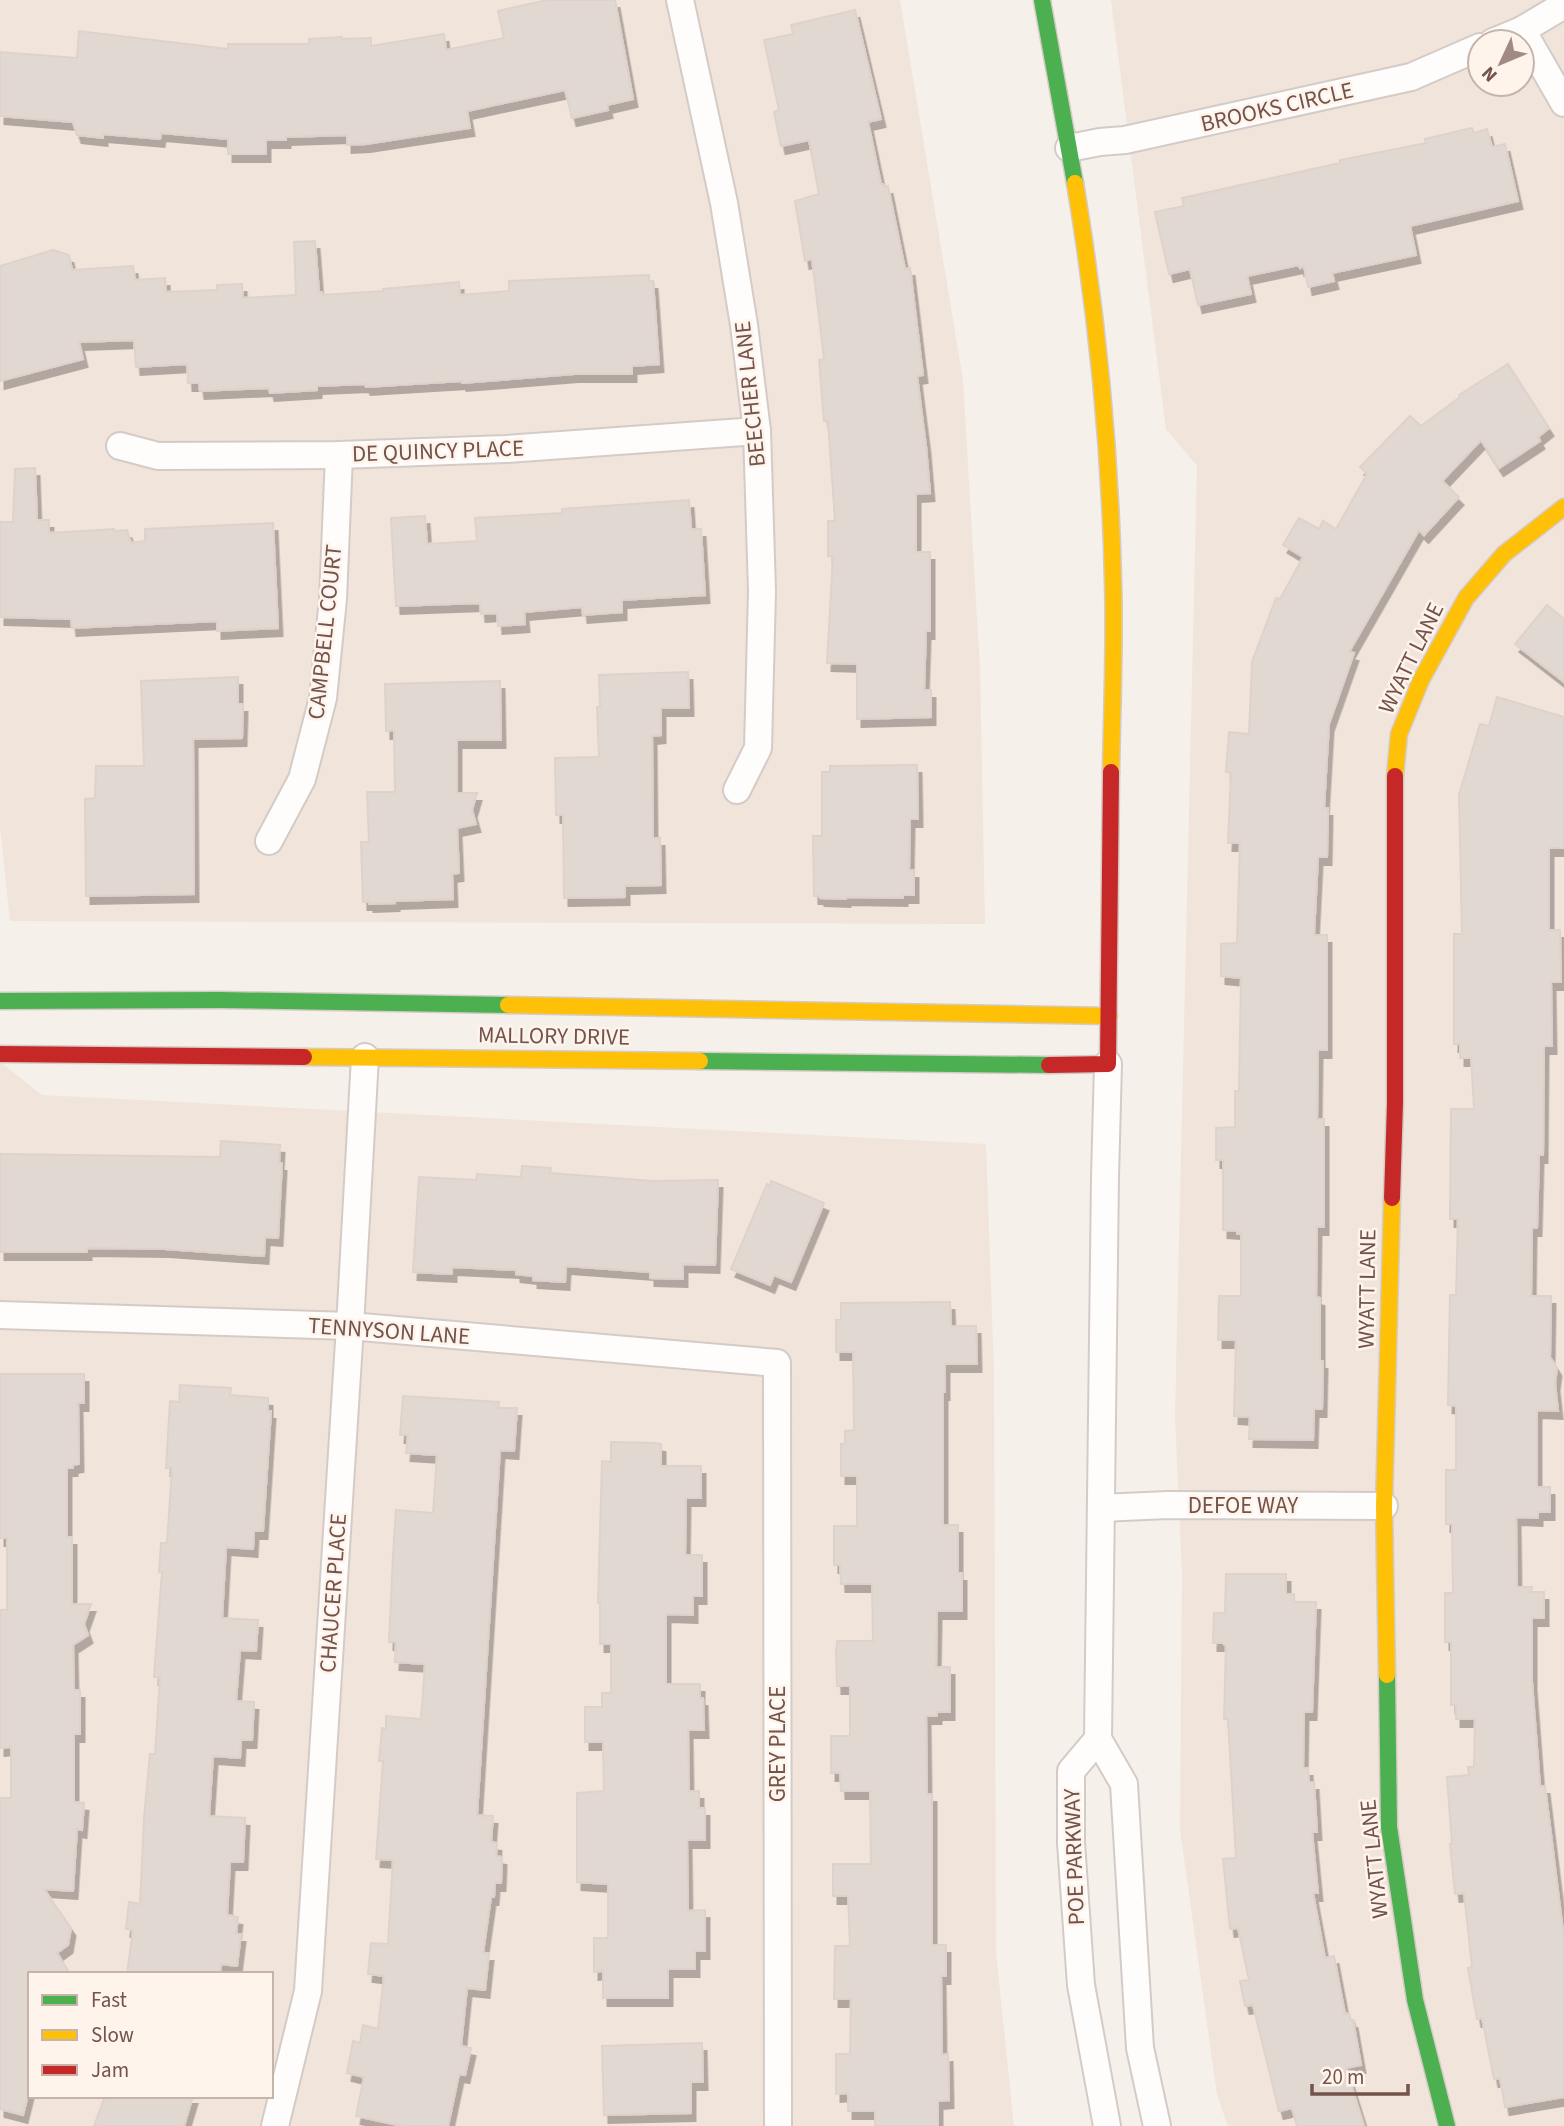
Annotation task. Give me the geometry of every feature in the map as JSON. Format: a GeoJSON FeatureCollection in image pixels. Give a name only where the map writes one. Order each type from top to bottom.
{"type":"FeatureCollection","features":[{"type":"Feature","properties":{"kind":"main road"},"geometry":{"type":"LineString","coordinates":[[1042,0],[1091,280],[1105,430],[1114,581],[1108,1064]]}},
{"type":"Feature","properties":{"kind":"main road","name":"WYATT LANE"},"geometry":{"type":"LineString","coordinates":[[1447,2126],[1415,2000],[1389,1828],[1384,1506],[1395,1103],[1394,789],[1399,734],[1421,680],[1466,598],[1504,554],[1564,507]]}},
{"type":"Feature","properties":{"kind":"main road"},"geometry":{"type":"LineString","coordinates":[[0,1001],[220,1000],[1109,1016]]}},
{"type":"Feature","properties":{"kind":"main road","name":"MALLORY DRIVE"},"geometry":{"type":"LineString","coordinates":[[0,1054],[1108,1064]]}},
{"type":"Feature","properties":{"kind":"street","name":"BEECHER LANE"},"geometry":{"type":"LineString","coordinates":[[680,0],[724,203],[744,325],[757,431],[762,592],[758,748],[737,790]]}},
{"type":"Feature","properties":{"kind":"street"},"geometry":{"type":"LineString","coordinates":[[1525,28],[1564,5]]}},
{"type":"Feature","properties":{"kind":"street","name":"BROOKS CIRCLE"},"geometry":{"type":"LineString","coordinates":[[1069,148],[1125,140],[1411,77],[1466,53]]}},
{"type":"Feature","properties":{"kind":"street"},"geometry":{"type":"LineString","coordinates":[[1536,54],[1564,103]]}},
{"type":"Feature","properties":{"kind":"street","name":"DE QUINCY PLACE"},"geometry":{"type":"LineString","coordinates":[[120,446],[158,456],[339,455],[506,449],[757,431]]}},
{"type":"Feature","properties":{"kind":"street","name":"CAMPBELL COURT"},"geometry":{"type":"LineString","coordinates":[[270,841],[302,779],[323,698],[333,598],[339,455]]}},
{"type":"Feature","properties":{"kind":"street","name":"CHAUCER PLACE"},"geometry":{"type":"LineString","coordinates":[[275,2126],[308,1991],[365,1057]]}},
{"type":"Feature","properties":{"kind":"street"},"geometry":{"type":"LineString","coordinates":[[1108,1064],[1098,1739],[1124,1784],[1140,2048],[1157,2126]]}},
{"type":"Feature","properties":{"kind":"street","name":"TENNYSON LANE"},"geometry":{"type":"LineString","coordinates":[[0,1315],[350,1326],[777,1363]]}},
{"type":"Feature","properties":{"kind":"street","name":"GREY PLACE"},"geometry":{"type":"LineString","coordinates":[[777,1363],[778,2126]]}},
{"type":"Feature","properties":{"kind":"street","name":"DEFOE WAY"},"geometry":{"type":"LineString","coordinates":[[1101,1508],[1168,1505],[1384,1506]]}},
{"type":"Feature","properties":{"kind":"street","name":"POE PARKWAY"},"geometry":{"type":"LineString","coordinates":[[1098,1739],[1071,1771],[1071,1843],[1081,1986],[1107,2126]]}},
{"type":"Feature","properties":{"kind":"shaded area"},"geometry":{"type":"Polygon","coordinates":[[[0,0],[900,0],[963,380],[980,669],[985,924],[10,921],[0,827],[0,0]]]}},
{"type":"Feature","properties":{"kind":"shaded area"},"geometry":{"type":"Polygon","coordinates":[[[1111,0],[1564,0],[1564,2126],[1228,2126],[1217,2095],[1180,1829],[1182,1574],[1175,1416],[1197,466],[1166,429],[1111,0]]]}},
{"type":"Feature","properties":{"kind":"shaded area"},"geometry":{"type":"Polygon","coordinates":[[[0,1062],[42,1095],[986,1144],[994,1373],[996,1953],[1014,2126],[0,2126],[0,1062]]]}},
{"type":"Feature","properties":{"kind":"building"},"geometry":{"type":"Polygon","coordinates":[[[547,0],[615,0],[633,99],[607,105],[608,110],[572,118],[565,90],[467,111],[470,128],[347,145],[347,135],[286,137],[286,140],[266,140],[266,154],[228,154],[228,139],[161,133],[160,139],[103,134],[103,138],[77,135],[73,122],[0,116],[0,52],[77,58],[79,31],[228,49],[228,44],[309,44],[309,39],[342,37],[371,38],[371,46],[444,34],[446,50],[504,38],[498,11],[547,0]]]}},
{"type":"Feature","properties":{"kind":"building"},"geometry":{"type":"Polygon","coordinates":[[[855,10],[881,119],[868,122],[881,184],[888,186],[905,269],[910,268],[923,375],[917,376],[930,493],[916,494],[916,552],[930,552],[930,631],[926,631],[924,690],[931,690],[931,717],[857,719],[857,664],[827,663],[833,556],[828,556],[828,521],[835,521],[828,421],[824,421],[819,360],[824,359],[812,259],[805,261],[795,201],[819,194],[809,140],[781,146],[774,112],[779,110],[764,40],[793,34],[791,25],[855,10]]]}},
{"type":"Feature","properties":{"kind":"building"},"geometry":{"type":"Polygon","coordinates":[[[1472,128],[1474,133],[1487,129],[1492,147],[1505,144],[1518,201],[1410,226],[1416,255],[1332,273],[1334,281],[1308,287],[1304,266],[1300,268],[1299,265],[1247,276],[1251,294],[1198,305],[1190,269],[1169,274],[1155,212],[1184,206],[1182,198],[1340,163],[1340,160],[1426,143],[1425,139],[1472,128]]]}},
{"type":"Feature","properties":{"kind":"building"},"geometry":{"type":"Polygon","coordinates":[[[315,241],[319,292],[322,292],[322,295],[459,282],[460,295],[509,291],[509,281],[649,275],[649,281],[653,281],[659,364],[632,366],[632,374],[574,374],[366,387],[365,384],[317,386],[317,390],[270,393],[269,388],[200,391],[199,383],[188,383],[187,364],[136,367],[134,340],[79,342],[83,359],[0,381],[0,266],[53,250],[69,255],[72,270],[133,266],[135,280],[165,278],[166,292],[217,290],[217,285],[242,284],[243,298],[296,295],[294,242],[315,241]]]}},
{"type":"Feature","properties":{"kind":"building"},"geometry":{"type":"Polygon","coordinates":[[[1508,364],[1549,428],[1538,437],[1540,441],[1499,468],[1481,440],[1442,481],[1459,497],[1424,535],[1419,530],[1349,652],[1354,653],[1329,724],[1324,808],[1328,808],[1327,857],[1318,857],[1314,935],[1327,935],[1327,1050],[1318,1050],[1317,1119],[1324,1119],[1324,1227],[1317,1227],[1316,1297],[1320,1298],[1322,1409],[1314,1409],[1313,1440],[1249,1439],[1250,1417],[1234,1416],[1236,1340],[1218,1340],[1219,1296],[1241,1296],[1241,1234],[1223,1230],[1223,1160],[1216,1160],[1216,1128],[1235,1127],[1235,1091],[1239,1091],[1241,978],[1221,976],[1221,944],[1237,943],[1240,843],[1228,843],[1231,773],[1226,772],[1229,732],[1249,734],[1252,662],[1276,598],[1280,599],[1303,557],[1283,545],[1299,518],[1319,529],[1323,521],[1336,529],[1367,474],[1360,467],[1410,416],[1421,426],[1460,397],[1459,395],[1508,364]]]}},
{"type":"Feature","properties":{"kind":"building"},"geometry":{"type":"Polygon","coordinates":[[[35,468],[37,520],[49,520],[49,533],[127,530],[131,543],[145,541],[145,529],[273,523],[278,628],[217,631],[217,621],[72,628],[71,619],[0,617],[0,522],[13,522],[15,469],[35,468]]]}},
{"type":"Feature","properties":{"kind":"building"},"geometry":{"type":"Polygon","coordinates":[[[689,500],[691,529],[701,529],[705,595],[622,600],[622,612],[583,615],[582,607],[524,612],[525,624],[498,626],[497,613],[481,614],[480,603],[396,606],[391,518],[425,516],[427,544],[477,541],[475,518],[562,513],[562,509],[689,500]]]}},
{"type":"Feature","properties":{"kind":"building"},"geometry":{"type":"Polygon","coordinates":[[[1547,605],[1564,619],[1564,682],[1515,644],[1547,605]]]}},
{"type":"Feature","properties":{"kind":"building"},"geometry":{"type":"Polygon","coordinates":[[[688,672],[689,708],[661,708],[661,735],[652,736],[653,838],[660,838],[661,885],[625,886],[625,897],[564,898],[563,815],[556,815],[555,758],[599,757],[599,675],[688,672]]]}},
{"type":"Feature","properties":{"kind":"building"},"geometry":{"type":"Polygon","coordinates":[[[238,677],[238,704],[243,704],[242,738],[193,739],[194,894],[86,896],[85,799],[95,798],[96,766],[144,766],[141,681],[238,677]]]}},
{"type":"Feature","properties":{"kind":"building"},"geometry":{"type":"Polygon","coordinates":[[[500,681],[501,740],[457,740],[457,793],[477,793],[472,810],[476,824],[457,828],[459,873],[452,874],[453,899],[369,904],[363,902],[361,842],[369,842],[367,792],[395,792],[394,730],[386,731],[385,684],[500,681]]]}},
{"type":"Feature","properties":{"kind":"building"},"geometry":{"type":"Polygon","coordinates":[[[1497,697],[1564,717],[1564,848],[1549,848],[1549,930],[1560,930],[1561,982],[1551,982],[1552,1046],[1544,1046],[1543,1155],[1539,1155],[1537,1228],[1532,1228],[1531,1296],[1551,1296],[1550,1357],[1557,1368],[1555,1383],[1558,1411],[1537,1410],[1537,1487],[1550,1487],[1550,1512],[1538,1512],[1538,1518],[1516,1517],[1517,1587],[1532,1587],[1531,1592],[1544,1592],[1544,1618],[1532,1618],[1532,1682],[1540,1786],[1545,1786],[1564,1939],[1564,2097],[1505,2107],[1500,2078],[1494,2079],[1482,2018],[1477,2019],[1468,1968],[1472,1967],[1464,1893],[1455,1894],[1447,1777],[1469,1775],[1468,1767],[1474,1767],[1475,1719],[1456,1719],[1456,1705],[1451,1705],[1451,1642],[1445,1642],[1445,1593],[1453,1593],[1452,1524],[1446,1524],[1446,1470],[1456,1470],[1456,1406],[1448,1405],[1450,1295],[1456,1295],[1458,1219],[1450,1219],[1451,1109],[1474,1109],[1471,1058],[1460,1058],[1460,1044],[1454,1044],[1454,934],[1462,934],[1459,795],[1480,724],[1489,726],[1497,697]]]}},
{"type":"Feature","properties":{"kind":"building"},"geometry":{"type":"Polygon","coordinates":[[[917,765],[918,819],[910,819],[909,870],[914,870],[914,895],[903,895],[903,898],[846,899],[814,896],[813,836],[822,836],[822,772],[830,772],[830,766],[917,765]]]}},
{"type":"Feature","properties":{"kind":"building"},"geometry":{"type":"Polygon","coordinates":[[[221,1141],[280,1145],[279,1163],[282,1163],[278,1238],[265,1237],[264,1256],[165,1249],[87,1248],[87,1252],[0,1252],[0,1154],[220,1157],[221,1141]]]}},
{"type":"Feature","properties":{"kind":"building"},"geometry":{"type":"Polygon","coordinates":[[[522,1166],[551,1168],[550,1173],[653,1181],[718,1180],[715,1265],[683,1264],[683,1279],[650,1278],[650,1272],[566,1266],[565,1282],[533,1280],[533,1276],[516,1274],[516,1270],[452,1267],[452,1274],[413,1272],[419,1177],[476,1180],[477,1174],[521,1177],[522,1166]]]}},
{"type":"Feature","properties":{"kind":"building"},"geometry":{"type":"Polygon","coordinates":[[[771,1181],[824,1203],[791,1282],[774,1275],[770,1285],[731,1269],[767,1184],[770,1186],[771,1181]]]}},
{"type":"Feature","properties":{"kind":"building"},"geometry":{"type":"Polygon","coordinates":[[[950,1302],[951,1326],[976,1326],[977,1364],[945,1364],[943,1525],[958,1525],[958,1573],[962,1573],[962,1611],[937,1611],[936,1667],[950,1667],[950,1712],[937,1712],[937,1716],[926,1716],[927,1794],[932,1794],[932,1945],[946,1945],[946,1976],[941,1976],[942,2055],[948,2054],[949,2100],[938,2101],[938,2126],[875,2126],[875,2111],[848,2111],[848,2093],[836,2094],[836,2054],[850,2054],[851,1999],[834,1999],[835,1946],[850,1946],[848,1896],[833,1896],[833,1864],[871,1864],[870,1791],[841,1791],[840,1773],[831,1773],[831,1736],[850,1736],[850,1686],[837,1686],[836,1653],[837,1641],[873,1641],[872,1584],[841,1584],[840,1565],[834,1565],[834,1526],[857,1526],[857,1476],[841,1476],[841,1444],[845,1444],[845,1431],[854,1430],[853,1352],[836,1352],[836,1320],[841,1320],[841,1303],[950,1302]]]}},
{"type":"Feature","properties":{"kind":"building"},"geometry":{"type":"Polygon","coordinates":[[[0,1374],[84,1374],[84,1403],[78,1403],[79,1464],[67,1468],[67,1537],[72,1537],[72,1604],[91,1604],[84,1624],[88,1635],[73,1645],[74,1690],[80,1690],[80,1734],[74,1734],[74,1802],[84,1803],[82,1830],[77,1829],[73,1891],[44,1889],[71,1928],[68,1945],[57,1953],[69,1972],[28,1972],[28,2095],[23,2115],[0,2109],[0,1798],[11,1798],[11,1747],[0,1748],[0,1610],[7,1610],[7,1538],[0,1538],[0,1374]]]}},
{"type":"Feature","properties":{"kind":"building"},"geometry":{"type":"Polygon","coordinates":[[[180,1385],[231,1388],[230,1395],[268,1398],[268,1411],[271,1411],[263,1531],[254,1531],[253,1549],[226,1547],[222,1618],[258,1620],[256,1651],[240,1650],[236,1701],[254,1702],[252,1740],[241,1740],[240,1758],[213,1756],[209,1816],[245,1818],[243,1862],[230,1862],[227,1915],[238,1917],[236,1934],[241,1934],[237,1966],[221,1964],[220,1972],[127,1972],[133,1930],[126,1929],[129,1902],[140,1904],[150,1754],[155,1754],[160,1677],[154,1677],[162,1572],[159,1572],[161,1543],[167,1543],[172,1468],[166,1468],[170,1401],[179,1402],[180,1385]]]}},
{"type":"Feature","properties":{"kind":"building"},"geometry":{"type":"Polygon","coordinates":[[[403,1396],[499,1402],[498,1408],[517,1408],[514,1451],[500,1450],[477,1815],[493,1816],[491,1842],[497,1843],[496,1856],[502,1857],[501,1883],[495,1883],[494,1897],[491,1897],[483,1953],[489,1953],[485,1990],[467,1988],[461,2046],[471,2048],[465,2075],[459,2074],[448,2126],[402,2126],[356,2116],[364,2077],[347,2073],[353,2041],[360,2043],[363,2025],[378,2029],[384,1976],[368,1974],[371,1943],[388,1944],[393,1860],[376,1859],[383,1761],[379,1761],[382,1728],[386,1729],[386,1716],[421,1719],[425,1664],[395,1662],[396,1642],[389,1642],[393,1556],[396,1510],[433,1513],[437,1455],[406,1453],[408,1435],[400,1435],[403,1396]]]}},
{"type":"Feature","properties":{"kind":"building"},"geometry":{"type":"Polygon","coordinates":[[[611,1442],[661,1444],[661,1466],[701,1466],[701,1498],[686,1498],[685,1555],[702,1555],[702,1596],[693,1596],[693,1615],[666,1614],[666,1684],[700,1684],[700,1698],[703,1698],[704,1730],[688,1730],[689,1791],[699,1791],[699,1808],[705,1808],[705,1840],[687,1840],[688,1911],[705,1910],[705,1951],[695,1951],[695,1969],[668,1969],[668,1998],[603,1998],[603,1971],[594,1972],[594,1938],[608,1938],[608,1884],[577,1882],[577,1793],[604,1791],[603,1742],[585,1742],[585,1707],[602,1707],[602,1693],[611,1693],[611,1644],[600,1644],[598,1603],[602,1461],[611,1462],[611,1442]]]}},
{"type":"Feature","properties":{"kind":"building"},"geometry":{"type":"Polygon","coordinates":[[[1226,1574],[1286,1574],[1286,1594],[1294,1594],[1294,1602],[1316,1602],[1312,1712],[1304,1712],[1303,1768],[1308,1768],[1309,1782],[1314,1782],[1317,1832],[1312,1832],[1318,1893],[1313,1893],[1325,1958],[1334,1956],[1345,2014],[1349,2013],[1353,2020],[1361,2065],[1346,2068],[1364,2126],[1297,2126],[1292,2108],[1279,2111],[1253,2005],[1245,2006],[1240,1981],[1249,1980],[1238,1928],[1230,1929],[1223,1859],[1236,1858],[1228,1719],[1224,1719],[1226,1646],[1223,1643],[1213,1643],[1214,1613],[1225,1613],[1226,1574]]]}},
{"type":"Feature","properties":{"kind":"building"},"geometry":{"type":"Polygon","coordinates":[[[702,2043],[703,2082],[691,2082],[691,2113],[604,2115],[602,2046],[702,2043]]]}},
{"type":"Feature","properties":{"kind":"building"},"geometry":{"type":"Polygon","coordinates":[[[104,2098],[192,2098],[184,2126],[94,2126],[104,2098]]]}},
{"type":"Feature","properties":{"kind":"traffic: fast"},"geometry":{"type":"LineString","coordinates":[[1042,0],[1075,183]]}},
{"type":"Feature","properties":{"kind":"traffic: fast"},"geometry":{"type":"LineString","coordinates":[[0,1001],[220,1000],[508,1005]]}},
{"type":"Feature","properties":{"kind":"traffic: fast"},"geometry":{"type":"LineString","coordinates":[[700,1061],[1049,1065]]}},
{"type":"Feature","properties":{"kind":"traffic: fast"},"geometry":{"type":"LineString","coordinates":[[1387,1675],[1389,1827],[1415,2000],[1447,2126]]}},
{"type":"Feature","properties":{"kind":"traffic: slow"},"geometry":{"type":"LineString","coordinates":[[1075,183],[1096,331],[1109,481],[1114,605],[1111,772]]}},
{"type":"Feature","properties":{"kind":"traffic: slow"},"geometry":{"type":"LineString","coordinates":[[1395,776],[1399,734],[1421,680],[1466,598],[1504,554],[1564,507]]}},
{"type":"Feature","properties":{"kind":"traffic: slow"},"geometry":{"type":"LineString","coordinates":[[508,1005],[1109,1016]]}},
{"type":"Feature","properties":{"kind":"traffic: slow"},"geometry":{"type":"LineString","coordinates":[[304,1057],[700,1061]]}},
{"type":"Feature","properties":{"kind":"traffic: slow"},"geometry":{"type":"LineString","coordinates":[[1387,1675],[1384,1506],[1392,1198]]}},
{"type":"Feature","properties":{"kind":"traffic: jam"},"geometry":{"type":"LineString","coordinates":[[1049,1065],[1108,1064],[1111,772]]}},
{"type":"Feature","properties":{"kind":"traffic: jam"},"geometry":{"type":"LineString","coordinates":[[1392,1198],[1395,1103],[1395,776]]}},
{"type":"Feature","properties":{"kind":"traffic: jam"},"geometry":{"type":"LineString","coordinates":[[0,1054],[304,1057]]}}]}
